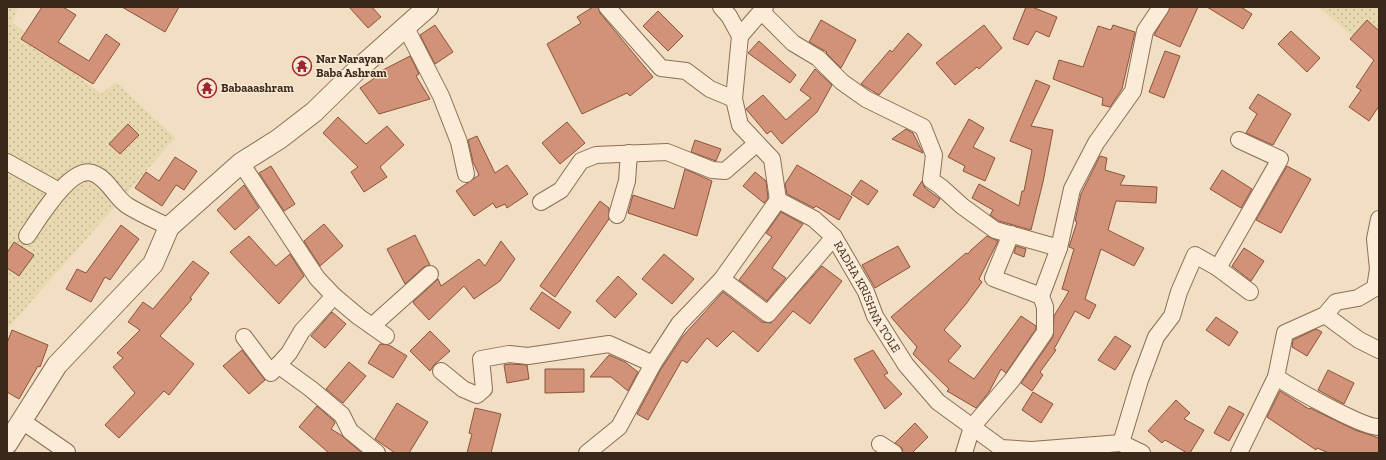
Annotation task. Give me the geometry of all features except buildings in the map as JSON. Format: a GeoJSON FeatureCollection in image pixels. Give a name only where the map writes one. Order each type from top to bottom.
{"type":"FeatureCollection","features":[{"type":"Feature","properties":{"kind":"street"},"geometry":{"type":"LineString","coordinates":[[7,444],[57,365],[153,264],[169,227],[241,163],[279,138],[314,112],[356,71],[428,7]]}},
{"type":"Feature","properties":{"kind":"street"},"geometry":{"type":"LineString","coordinates":[[607,7],[661,68],[686,71],[710,89],[734,99]]}},
{"type":"Feature","properties":{"kind":"street"},"geometry":{"type":"LineString","coordinates":[[587,453],[619,427],[653,364],[679,324],[722,279],[778,200],[772,159],[756,144],[740,125],[734,99],[740,36],[729,16],[721,7]]}},
{"type":"Feature","properties":{"kind":"street"},"geometry":{"type":"LineString","coordinates":[[1040,296],[1059,248],[1072,189],[1096,143],[1134,91],[1145,31],[1162,7]]}},
{"type":"Feature","properties":{"kind":"street"},"geometry":{"type":"LineString","coordinates":[[740,36],[764,10],[793,43],[818,58],[842,82],[866,99],[923,127],[934,155],[931,180],[962,206],[995,230],[1059,248]]}},
{"type":"Feature","properties":{"kind":"street"},"geometry":{"type":"LineString","coordinates":[[406,28],[441,96],[459,142],[466,174]]}},
{"type":"Feature","properties":{"kind":"street"},"geometry":{"type":"LineString","coordinates":[[1218,268],[1280,159],[1239,140]]}},
{"type":"Feature","properties":{"kind":"street"},"geometry":{"type":"LineString","coordinates":[[541,202],[561,190],[581,162],[596,155],[667,152],[712,170],[725,171],[756,144]]}},
{"type":"Feature","properties":{"kind":"street"},"geometry":{"type":"LineString","coordinates":[[617,215],[627,181],[629,153]]}},
{"type":"Feature","properties":{"kind":"street"},"geometry":{"type":"LineString","coordinates":[[7,162],[59,191]]}},
{"type":"Feature","properties":{"kind":"street"},"geometry":{"type":"LineString","coordinates":[[241,163],[317,278],[334,296],[386,336]]}},
{"type":"Feature","properties":{"kind":"street"},"geometry":{"type":"LineString","coordinates":[[27,236],[59,191],[84,172],[94,173],[109,183],[126,205],[169,227]]}},
{"type":"Feature","properties":{"kind":"street","name":"RADHA KRISHNA TOLE"},"geometry":{"type":"LineString","coordinates":[[778,200],[814,219],[834,237],[866,292],[875,316],[906,365],[938,402],[1001,448],[1032,450],[1121,443],[1142,453]]}},
{"type":"Feature","properties":{"kind":"street"},"geometry":{"type":"LineString","coordinates":[[1239,453],[1276,377],[1285,333],[1325,315],[1336,302],[1358,298],[1375,288],[1378,269],[1375,239],[1379,219]]}},
{"type":"Feature","properties":{"kind":"street"},"geometry":{"type":"LineString","coordinates":[[964,453],[972,427],[1012,380],[1045,332],[1045,307],[1040,296],[993,278],[1011,234]]}},
{"type":"Feature","properties":{"kind":"street"},"geometry":{"type":"LineString","coordinates":[[722,279],[768,314],[834,237]]}},
{"type":"Feature","properties":{"kind":"street"},"geometry":{"type":"LineString","coordinates":[[1121,443],[1140,380],[1156,337],[1172,316],[1179,292],[1195,255],[1218,268],[1250,292]]}},
{"type":"Feature","properties":{"kind":"street"},"geometry":{"type":"LineString","coordinates":[[372,326],[430,274]]}},
{"type":"Feature","properties":{"kind":"street"},"geometry":{"type":"LineString","coordinates":[[244,336],[271,373],[289,353],[302,331],[334,296]]}},
{"type":"Feature","properties":{"kind":"street"},"geometry":{"type":"LineString","coordinates":[[1325,315],[1359,340],[1379,350]]}},
{"type":"Feature","properties":{"kind":"street"},"geometry":{"type":"LineString","coordinates":[[442,371],[464,389],[477,395],[484,389],[481,359],[489,357],[509,354],[528,356],[609,344],[653,364]]}},
{"type":"Feature","properties":{"kind":"street"},"geometry":{"type":"LineString","coordinates":[[278,365],[311,389],[342,415],[350,431],[377,453]]}},
{"type":"Feature","properties":{"kind":"street"},"geometry":{"type":"LineString","coordinates":[[1276,377],[1354,420],[1379,427]]}},
{"type":"Feature","properties":{"kind":"street"},"geometry":{"type":"LineString","coordinates":[[22,421],[67,452]]}},
{"type":"Feature","properties":{"kind":"street"},"geometry":{"type":"LineString","coordinates":[[880,444],[894,453]]}},
{"type":"Feature","properties":{"kind":"shaded area"},"geometry":{"type":"Polygon","coordinates":[[[7,7],[18,7],[12,22],[101,94],[116,82],[175,138],[7,329],[7,7]]]}},
{"type":"Feature","properties":{"kind":"shaded area"},"geometry":{"type":"Polygon","coordinates":[[[1319,7],[1379,7],[1379,59],[1319,7]]]}},
{"type":"Feature","properties":{"kind":"place","name":"Nar Narayan Baba Ashram"},"geometry":{"type":"Point","coordinates":[302,66]}},
{"type":"Feature","properties":{"kind":"place","name":"Babaaashram"},"geometry":{"type":"Point","coordinates":[207,88]}}]}
